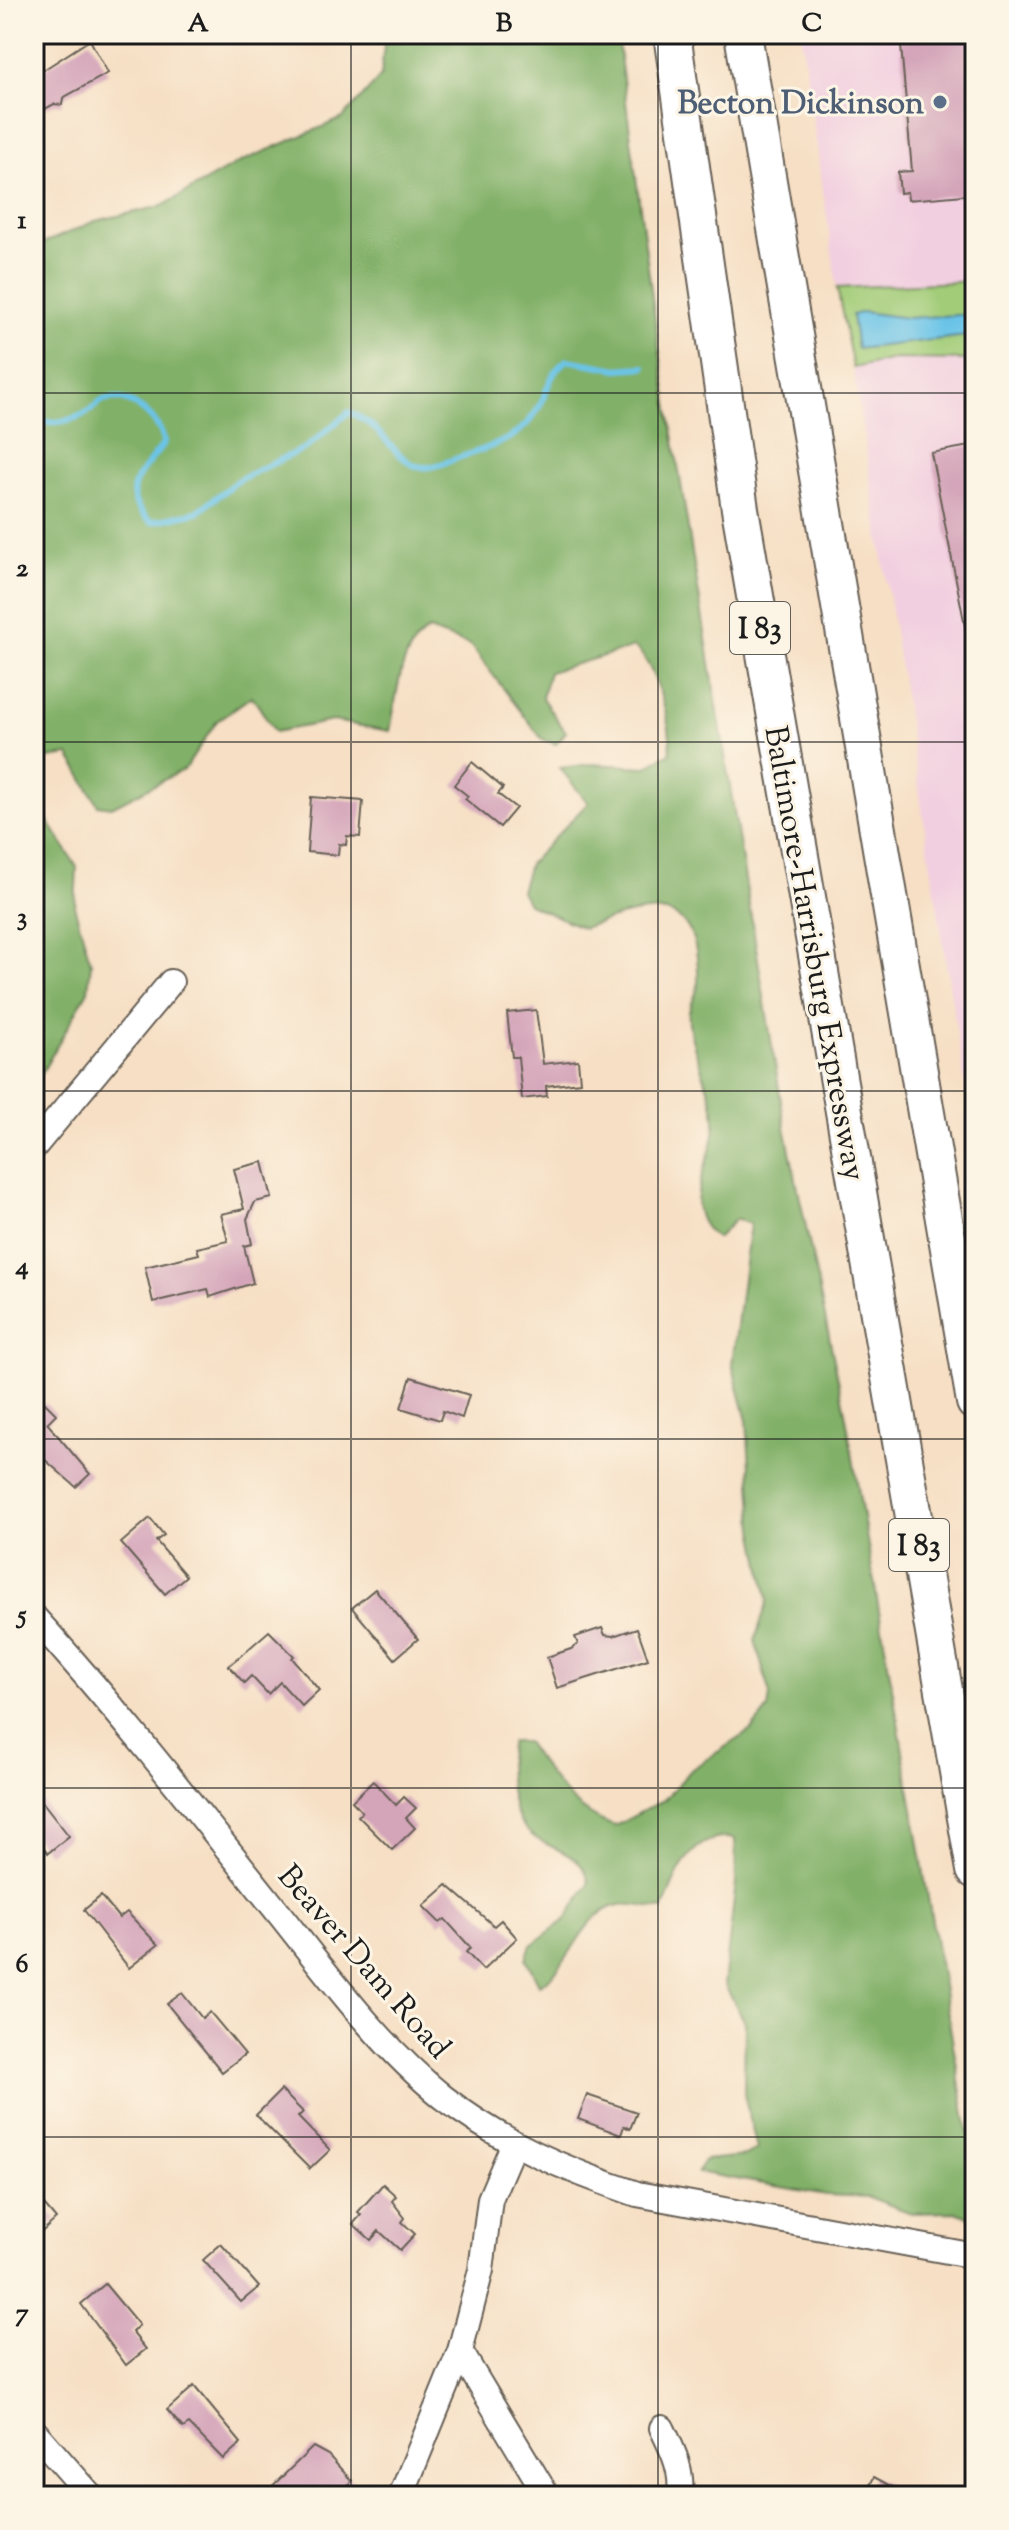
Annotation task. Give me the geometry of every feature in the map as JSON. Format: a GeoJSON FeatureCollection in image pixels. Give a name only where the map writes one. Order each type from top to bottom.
{"type":"FeatureCollection","features":[{"type":"Feature","properties":{"kind":"highway","name":"Baltimore-Harrisburg Expressway"},"geometry":{"type":"LineString","coordinates":[[672,34],[740,509],[975,1870]]}},
{"type":"Feature","properties":{"kind":"highway","name":"I 83"},"geometry":{"type":"LineString","coordinates":[[743,34],[975,1402]]}},
{"type":"Feature","properties":{"kind":"highway"},"geometry":{"type":"LineString","coordinates":[[757,34],[783,280]]}},
{"type":"Feature","properties":{"kind":"street"},"geometry":{"type":"LineString","coordinates":[[34,1147],[171,982]]}},
{"type":"Feature","properties":{"kind":"street","name":"Beaver Dam Road"},"geometry":{"type":"LineString","coordinates":[[34,1617],[89,1677],[357,2010],[407,2065],[442,2096],[514,2143],[587,2177],[637,2194],[969,2255]]}},
{"type":"Feature","properties":{"kind":"street"},"geometry":{"type":"LineString","coordinates":[[401,2496],[460,2351],[481,2270],[490,2199],[514,2143]]}},
{"type":"Feature","properties":{"kind":"street"},"geometry":{"type":"LineString","coordinates":[[460,2351],[547,2496]]}},
{"type":"Feature","properties":{"kind":"street"},"geometry":{"type":"LineString","coordinates":[[662,2428],[677,2459],[680,2496]]}},
{"type":"Feature","properties":{"kind":"street"},"geometry":{"type":"LineString","coordinates":[[34,2431],[91,2496]]}},
{"type":"Feature","properties":{"kind":"shaded area"},"geometry":{"type":"Polygon","coordinates":[[[801,34],[975,34],[975,281],[837,288],[801,34]]]}},
{"type":"Feature","properties":{"kind":"shaded area"},"geometry":{"type":"Polygon","coordinates":[[[893,359],[975,360],[975,1148],[853,368],[893,359]]]}},
{"type":"Feature","properties":{"kind":"green space"},"geometry":{"type":"Polygon","coordinates":[[[385,34],[617,34],[658,342],[786,1132],[846,1417],[975,2173],[975,2219],[955,2212],[911,2213],[869,2197],[826,2195],[697,2172],[704,2160],[745,2156],[757,2149],[744,2094],[745,2022],[724,1984],[736,1882],[735,1839],[720,1838],[696,1849],[680,1870],[663,1909],[619,1905],[606,1910],[585,1930],[560,1967],[539,1985],[526,1959],[531,1945],[566,1919],[589,1883],[579,1863],[532,1835],[521,1822],[513,1804],[510,1785],[508,1760],[511,1742],[526,1742],[554,1781],[575,1803],[615,1826],[664,1800],[692,1769],[751,1730],[768,1709],[770,1695],[755,1640],[768,1600],[754,1529],[747,1421],[732,1364],[750,1224],[736,1219],[717,1238],[704,1226],[698,1213],[700,1183],[714,1135],[715,1120],[689,1023],[689,1012],[698,983],[696,953],[690,932],[680,918],[666,912],[648,911],[583,928],[528,904],[521,891],[529,864],[588,803],[560,768],[591,764],[646,767],[670,753],[666,713],[649,666],[634,647],[549,672],[542,698],[566,732],[556,744],[542,739],[470,645],[429,630],[411,648],[405,661],[390,731],[333,721],[275,732],[252,696],[217,721],[185,769],[112,807],[98,805],[69,755],[41,759],[34,766],[34,243],[42,244],[95,221],[162,206],[238,163],[343,118],[381,76],[385,34]]]}},
{"type":"Feature","properties":{"kind":"green space"},"geometry":{"type":"Polygon","coordinates":[[[975,281],[975,360],[893,359],[853,368],[837,288],[975,281]]]}},
{"type":"Feature","properties":{"kind":"green space"},"geometry":{"type":"Polygon","coordinates":[[[34,799],[77,867],[75,909],[91,963],[88,991],[34,1087],[34,799]]]}},
{"type":"Feature","properties":{"kind":"water"},"geometry":{"type":"Polygon","coordinates":[[[863,312],[907,318],[975,314],[975,335],[857,349],[852,315],[863,312]]]}},
{"type":"Feature","properties":{"kind":"building","name":"Becton Dickinson"},"geometry":{"type":"Polygon","coordinates":[[[900,34],[975,34],[975,194],[908,200],[907,192],[900,193],[898,172],[912,171],[900,34]]]}},
{"type":"Feature","properties":{"kind":"building"},"geometry":{"type":"Polygon","coordinates":[[[90,40],[108,73],[63,98],[62,105],[54,104],[34,115],[34,76],[90,40]]]}},
{"type":"Feature","properties":{"kind":"building"},"geometry":{"type":"Polygon","coordinates":[[[975,445],[975,636],[967,636],[931,453],[975,445]]]}},
{"type":"Feature","properties":{"kind":"building"},"geometry":{"type":"Polygon","coordinates":[[[472,762],[503,788],[498,794],[516,808],[500,827],[465,799],[468,796],[454,785],[472,762]]]}},
{"type":"Feature","properties":{"kind":"building"},"geometry":{"type":"Polygon","coordinates":[[[311,797],[363,801],[360,837],[347,836],[346,845],[339,844],[338,855],[307,852],[311,797]]]}},
{"type":"Feature","properties":{"kind":"building"},"geometry":{"type":"Polygon","coordinates":[[[536,1010],[543,1064],[578,1060],[580,1082],[546,1086],[547,1096],[522,1099],[518,1057],[512,1057],[507,1013],[536,1010]]]}},
{"type":"Feature","properties":{"kind":"building"},"geometry":{"type":"Polygon","coordinates":[[[263,1162],[272,1198],[255,1202],[247,1219],[252,1244],[244,1246],[253,1283],[210,1297],[208,1289],[153,1302],[145,1267],[199,1254],[197,1248],[228,1241],[221,1214],[244,1209],[234,1169],[263,1162]]]}},
{"type":"Feature","properties":{"kind":"building"},"geometry":{"type":"Polygon","coordinates":[[[411,1377],[469,1395],[462,1418],[443,1411],[440,1420],[401,1408],[411,1377]]]}},
{"type":"Feature","properties":{"kind":"building"},"geometry":{"type":"Polygon","coordinates":[[[45,1403],[56,1414],[47,1423],[90,1474],[76,1487],[34,1450],[34,1410],[45,1403]]]}},
{"type":"Feature","properties":{"kind":"building"},"geometry":{"type":"Polygon","coordinates":[[[150,1518],[164,1535],[156,1541],[186,1576],[165,1594],[121,1543],[150,1518]]]}},
{"type":"Feature","properties":{"kind":"building"},"geometry":{"type":"Polygon","coordinates":[[[375,1589],[418,1639],[395,1659],[352,1608],[375,1589]]]}},
{"type":"Feature","properties":{"kind":"building"},"geometry":{"type":"Polygon","coordinates":[[[602,1628],[605,1635],[613,1636],[637,1628],[648,1659],[557,1688],[547,1657],[578,1644],[575,1637],[602,1628]]]}},
{"type":"Feature","properties":{"kind":"building"},"geometry":{"type":"Polygon","coordinates":[[[269,1631],[294,1656],[292,1658],[319,1690],[302,1706],[280,1682],[268,1694],[251,1676],[244,1683],[229,1666],[269,1631]]]}},
{"type":"Feature","properties":{"kind":"building"},"geometry":{"type":"Polygon","coordinates":[[[373,1781],[396,1805],[404,1797],[416,1808],[406,1818],[415,1828],[392,1850],[358,1816],[362,1812],[352,1801],[373,1781]]]}},
{"type":"Feature","properties":{"kind":"building"},"geometry":{"type":"Polygon","coordinates":[[[34,1791],[69,1836],[48,1853],[34,1836],[34,1791]]]}},
{"type":"Feature","properties":{"kind":"building"},"geometry":{"type":"Polygon","coordinates":[[[447,1885],[494,1926],[501,1920],[517,1938],[483,1970],[466,1952],[471,1948],[445,1919],[440,1923],[423,1906],[447,1885]]]}},
{"type":"Feature","properties":{"kind":"building"},"geometry":{"type":"Polygon","coordinates":[[[101,1896],[119,1918],[127,1912],[158,1945],[129,1968],[84,1910],[101,1896]]]}},
{"type":"Feature","properties":{"kind":"building"},"geometry":{"type":"Polygon","coordinates":[[[182,1993],[202,2018],[210,2012],[245,2054],[222,2072],[167,2004],[182,1993]]]}},
{"type":"Feature","properties":{"kind":"building"},"geometry":{"type":"Polygon","coordinates":[[[281,2090],[303,2112],[298,2117],[330,2150],[310,2169],[256,2115],[281,2090]]]}},
{"type":"Feature","properties":{"kind":"building"},"geometry":{"type":"Polygon","coordinates":[[[587,2095],[637,2112],[630,2129],[624,2126],[621,2135],[578,2119],[587,2095]]]}},
{"type":"Feature","properties":{"kind":"building"},"geometry":{"type":"Polygon","coordinates":[[[383,2184],[396,2196],[392,2201],[405,2218],[402,2222],[415,2234],[400,2250],[379,2231],[371,2240],[353,2224],[361,2215],[358,2212],[383,2184]]]}},
{"type":"Feature","properties":{"kind":"building"},"geometry":{"type":"Polygon","coordinates":[[[34,2193],[56,2219],[34,2239],[34,2193]]]}},
{"type":"Feature","properties":{"kind":"building"},"geometry":{"type":"Polygon","coordinates":[[[221,2244],[259,2287],[241,2302],[203,2260],[221,2244]]]}},
{"type":"Feature","properties":{"kind":"building"},"geometry":{"type":"Polygon","coordinates":[[[105,2284],[139,2325],[132,2332],[146,2349],[126,2365],[81,2304],[105,2284]]]}},
{"type":"Feature","properties":{"kind":"building"},"geometry":{"type":"Polygon","coordinates":[[[194,2386],[241,2443],[223,2459],[189,2424],[183,2428],[167,2410],[194,2386]]]}},
{"type":"Feature","properties":{"kind":"building"},"geometry":{"type":"Polygon","coordinates":[[[313,2447],[328,2455],[352,2481],[349,2484],[360,2496],[262,2496],[313,2447]]]}},
{"type":"Feature","properties":{"kind":"building"},"geometry":{"type":"Polygon","coordinates":[[[874,2477],[909,2496],[876,2496],[867,2491],[874,2477]]]}},
{"type":"Feature","properties":{"kind":"waterway"},"geometry":{"type":"LineString","coordinates":[[34,421],[69,420],[113,398],[142,410],[157,425],[164,443],[141,473],[133,491],[140,511],[151,522],[197,512],[240,479],[307,447],[349,412],[370,424],[410,463],[428,467],[484,449],[517,433],[535,414],[554,373],[567,360],[618,369],[644,367]]}},
{"type":"Feature","properties":{"kind":"place","name":"Becton Dickinson"},"geometry":{"type":"Point","coordinates":[940,102]}}]}
